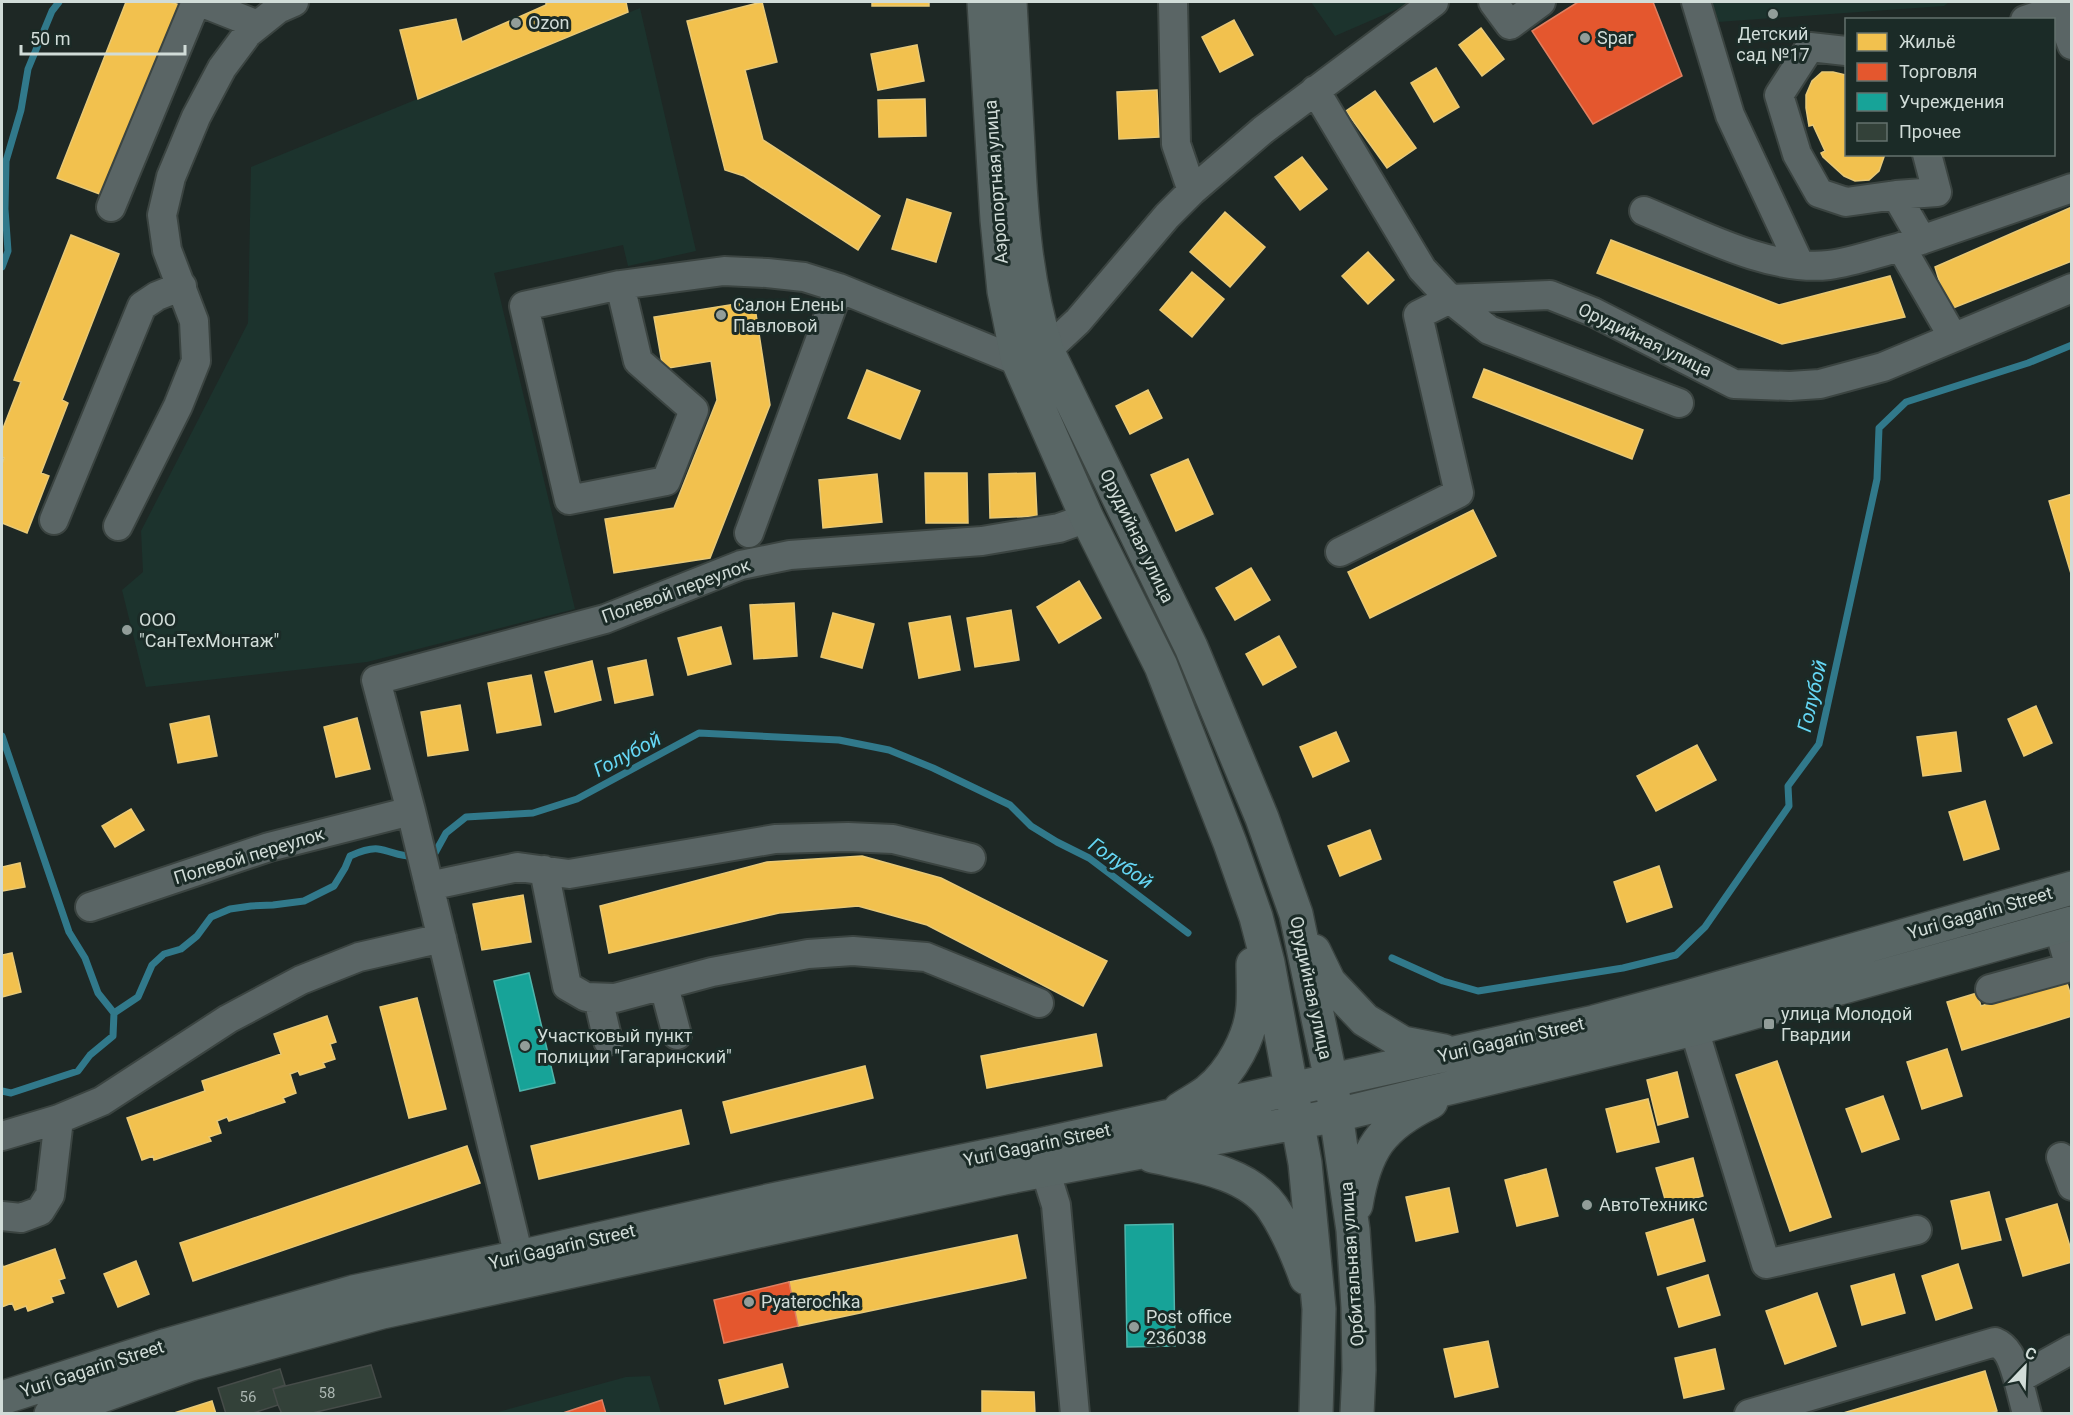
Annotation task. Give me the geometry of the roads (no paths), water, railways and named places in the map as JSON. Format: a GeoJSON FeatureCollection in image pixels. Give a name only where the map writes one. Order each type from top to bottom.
{"type":"FeatureCollection","features":[{"type":"Feature","properties":{"kind":"main road","name":"Аэропортная улица"},"geometry":{"type":"LineString","coordinates":[[984,2],[1003,280],[1033,355]]}},
{"type":"Feature","properties":{"kind":"main road","name":"Аэропортная улица"},"geometry":{"type":"LineString","coordinates":[[1010,2],[1022,221],[1036,316],[1033,355]]}},
{"type":"Feature","properties":{"kind":"main road","name":"Орудийная улица"},"geometry":{"type":"LineString","coordinates":[[1033,355],[1088,518],[1161,666],[1230,843],[1256,917],[1268,963],[1298,1123]]}},
{"type":"Feature","properties":{"kind":"main road","name":"Орудийная улица"},"geometry":{"type":"LineString","coordinates":[[1033,355],[1191,647],[1262,818],[1296,914],[1337,1115]]}},
{"type":"Feature","properties":{"kind":"main road","name":"Yuri Gagarin Street"},"geometry":{"type":"LineString","coordinates":[[2,1398],[167,1345],[353,1292],[781,1198],[1040,1145],[1594,1022],[2072,888]]}},
{"type":"Feature","properties":{"kind":"main road"},"geometry":{"type":"LineString","coordinates":[[1296,914],[1329,982],[1365,1020],[1403,1043],[1455,1053]]}},
{"type":"Feature","properties":{"kind":"main road"},"geometry":{"type":"LineString","coordinates":[[1165,1117],[1207,1092],[1223,1076],[1246,1035],[1253,1009],[1253,946],[1256,917]]}},
{"type":"Feature","properties":{"kind":"main road","name":"Yuri Gagarin Street"},"geometry":{"type":"LineString","coordinates":[[51,1413],[191,1364],[382,1312],[1045,1170],[1337,1115],[1694,1029],[2065,925]]}},
{"type":"Feature","properties":{"kind":"main road"},"geometry":{"type":"LineString","coordinates":[[1353,1230],[1356,1202],[1370,1152],[1386,1131],[1409,1112],[1465,1084]]}},
{"type":"Feature","properties":{"kind":"main road","name":"Орбитальная улица"},"geometry":{"type":"LineString","coordinates":[[1337,1115],[1353,1230],[1358,1307],[1357,1413]]}},
{"type":"Feature","properties":{"kind":"main road","name":"Орбитальная улица"},"geometry":{"type":"LineString","coordinates":[[1298,1123],[1305,1163],[1319,1309],[1316,1413]]}},
{"type":"Feature","properties":{"kind":"main road"},"geometry":{"type":"LineString","coordinates":[[1138,1153],[1209,1169],[1240,1181],[1258,1193],[1271,1206],[1292,1242],[1319,1309]]}},
{"type":"Feature","properties":{"kind":"street"},"geometry":{"type":"LineString","coordinates":[[111,207],[198,2],[258,25]]}},
{"type":"Feature","properties":{"kind":"street"},"geometry":{"type":"LineString","coordinates":[[118,526],[178,406],[196,361],[194,321],[167,250],[162,215],[171,177],[196,117],[222,68],[248,33],[278,9],[294,2]]}},
{"type":"Feature","properties":{"kind":"street"},"geometry":{"type":"LineString","coordinates":[[1173,2],[1176,144],[1192,191]]}},
{"type":"Feature","properties":{"kind":"street"},"geometry":{"type":"LineString","coordinates":[[1493,2],[1510,25],[1541,2]]}},
{"type":"Feature","properties":{"kind":"street"},"geometry":{"type":"LineString","coordinates":[[1696,2],[1730,115],[1800,265]]}},
{"type":"Feature","properties":{"kind":"street"},"geometry":{"type":"LineString","coordinates":[[620,285],[638,361],[694,410],[666,481],[569,500],[524,306],[620,285],[724,271],[767,273],[804,277],[1033,355],[1078,321],[1167,216],[1192,191],[1263,129],[1427,4]]}},
{"type":"Feature","properties":{"kind":"street"},"geometry":{"type":"LineString","coordinates":[[2029,18],[2057,5],[2072,45]]}},
{"type":"Feature","properties":{"kind":"street"},"geometry":{"type":"LineString","coordinates":[[1845,51],[1810,47],[1779,95],[1797,154],[1819,194],[1846,202],[1937,192],[1928,156]]}},
{"type":"Feature","properties":{"kind":"street"},"geometry":{"type":"LineString","coordinates":[[1315,90],[1422,269],[1450,299],[1489,330],[1679,404]]}},
{"type":"Feature","properties":{"kind":"street"},"geometry":{"type":"LineString","coordinates":[[1644,212],[1766,260],[1800,265],[1829,265],[1911,243],[2072,188]]}},
{"type":"Feature","properties":{"kind":"street"},"geometry":{"type":"LineString","coordinates":[[1896,195],[1911,243],[1953,337]]}},
{"type":"Feature","properties":{"kind":"street"},"geometry":{"type":"LineString","coordinates":[[54,520],[142,306],[157,296],[182,286]]}},
{"type":"Feature","properties":{"kind":"street"},"geometry":{"type":"LineString","coordinates":[[749,533],[839,288]]}},
{"type":"Feature","properties":{"kind":"street","name":"Орудийная улица"},"geometry":{"type":"LineString","coordinates":[[1450,299],[1550,295],[1593,312],[1734,384],[1790,386],[1820,384],[1883,367],[2072,288]]}},
{"type":"Feature","properties":{"kind":"street"},"geometry":{"type":"LineString","coordinates":[[1340,552],[1459,493],[1418,315],[1450,299]]}},
{"type":"Feature","properties":{"kind":"street","name":"Полевой переулок"},"geometry":{"type":"LineString","coordinates":[[90,907],[269,847],[414,825],[376,680],[604,619],[741,565],[790,555],[982,541],[1059,528],[1088,518]]}},
{"type":"Feature","properties":{"kind":"street"},"geometry":{"type":"LineString","coordinates":[[414,825],[519,1257]]}},
{"type":"Feature","properties":{"kind":"street"},"geometry":{"type":"LineString","coordinates":[[428,880],[518,867],[569,874],[775,839],[848,837],[893,839],[971,858]]}},
{"type":"Feature","properties":{"kind":"street"},"geometry":{"type":"LineString","coordinates":[[544,870],[567,986],[586,997],[615,998],[712,972],[807,954],[853,951],[926,957],[1039,1003]]}},
{"type":"Feature","properties":{"kind":"street"},"geometry":{"type":"LineString","coordinates":[[1990,989],[2070,967],[2065,925]]}},
{"type":"Feature","properties":{"kind":"street"},"geometry":{"type":"LineString","coordinates":[[2,1136],[59,1119],[102,1101],[228,1019],[301,980],[359,957],[442,938]]}},
{"type":"Feature","properties":{"kind":"street"},"geometry":{"type":"LineString","coordinates":[[663,986],[677,1035]]}},
{"type":"Feature","properties":{"kind":"street"},"geometry":{"type":"LineString","coordinates":[[598,998],[608,1041]]}},
{"type":"Feature","properties":{"kind":"street"},"geometry":{"type":"LineString","coordinates":[[1694,1029],[1766,1264],[1917,1230]]}},
{"type":"Feature","properties":{"kind":"street"},"geometry":{"type":"LineString","coordinates":[[2,1216],[21,1218],[40,1211],[50,1195],[59,1119]]}},
{"type":"Feature","properties":{"kind":"street"},"geometry":{"type":"LineString","coordinates":[[2061,1157],[2072,1186]]}},
{"type":"Feature","properties":{"kind":"street"},"geometry":{"type":"LineString","coordinates":[[1045,1170],[1056,1205],[1075,1413]]}},
{"type":"Feature","properties":{"kind":"street"},"geometry":{"type":"LineString","coordinates":[[1749,1413],[1995,1342],[2007,1351],[2018,1379],[2027,1413]]}},
{"type":"Feature","properties":{"kind":"street"},"geometry":{"type":"LineString","coordinates":[[2018,1379],[2072,1349]]}},
{"type":"Feature","properties":{"kind":"waterway"},"geometry":{"type":"LineString","coordinates":[[2,267],[8,251],[5,209],[6,161],[21,110],[28,69],[52,11],[59,2]]}},
{"type":"Feature","properties":{"kind":"waterway","name":"Голубой"},"geometry":{"type":"LineString","coordinates":[[1392,958],[1443,981],[1478,991],[1623,968],[1676,955],[1705,927],[1789,806],[1788,786],[1819,744],[1877,479],[1879,428],[1906,402],[2028,363],[2072,345]]}},
{"type":"Feature","properties":{"kind":"waterway","name":"Голубой"},"geometry":{"type":"LineString","coordinates":[[427,854],[435,853],[446,833],[466,817],[533,813],[577,799],[699,733],[839,740],[889,750],[933,768],[1010,805],[1031,826],[1089,858],[1188,933]]}},
{"type":"Feature","properties":{"kind":"waterway"},"geometry":{"type":"LineString","coordinates":[[2,736],[69,932],[85,958],[98,993],[114,1013],[113,1036],[90,1055],[78,1071],[11,1093],[2,1091]]}},
{"type":"Feature","properties":{"kind":"waterway","name":"Голубой"},"geometry":{"type":"LineString","coordinates":[[114,1013],[138,997],[152,965],[164,954],[181,949],[197,936],[211,917],[230,909],[304,901],[334,886],[350,856],[364,851],[378,849],[416,856]]}},
{"type":"Feature","properties":{"kind":"place","name":"Детский сад №17"},"geometry":{"type":"Point","coordinates":[1773,14]}},
{"type":"Feature","properties":{"kind":"place","name":"Ozon"},"geometry":{"type":"Point","coordinates":[516,23]}},
{"type":"Feature","properties":{"kind":"place","name":"Spar"},"geometry":{"type":"Point","coordinates":[1585,38]}},
{"type":"Feature","properties":{"kind":"place","name":"Салон Елены Павловой"},"geometry":{"type":"Point","coordinates":[721,315]}},
{"type":"Feature","properties":{"kind":"place","name":"ООО \"СанТехМонтаж\""},"geometry":{"type":"Point","coordinates":[127,630]}},
{"type":"Feature","properties":{"kind":"place","name":"улица Молодой Гвардии"},"geometry":{"type":"Point","coordinates":[1769,1024]}},
{"type":"Feature","properties":{"kind":"place","name":"Участковый пункт полиции \"Гагаринский\""},"geometry":{"type":"Point","coordinates":[525,1046]}},
{"type":"Feature","properties":{"kind":"place","name":"АвтоТехникс"},"geometry":{"type":"Point","coordinates":[1587,1205]}},
{"type":"Feature","properties":{"kind":"place","name":"Pyaterochka"},"geometry":{"type":"Point","coordinates":[749,1302]}},
{"type":"Feature","properties":{"kind":"place","name":"Post office 236038"},"geometry":{"type":"Point","coordinates":[1134,1327]}}]}
